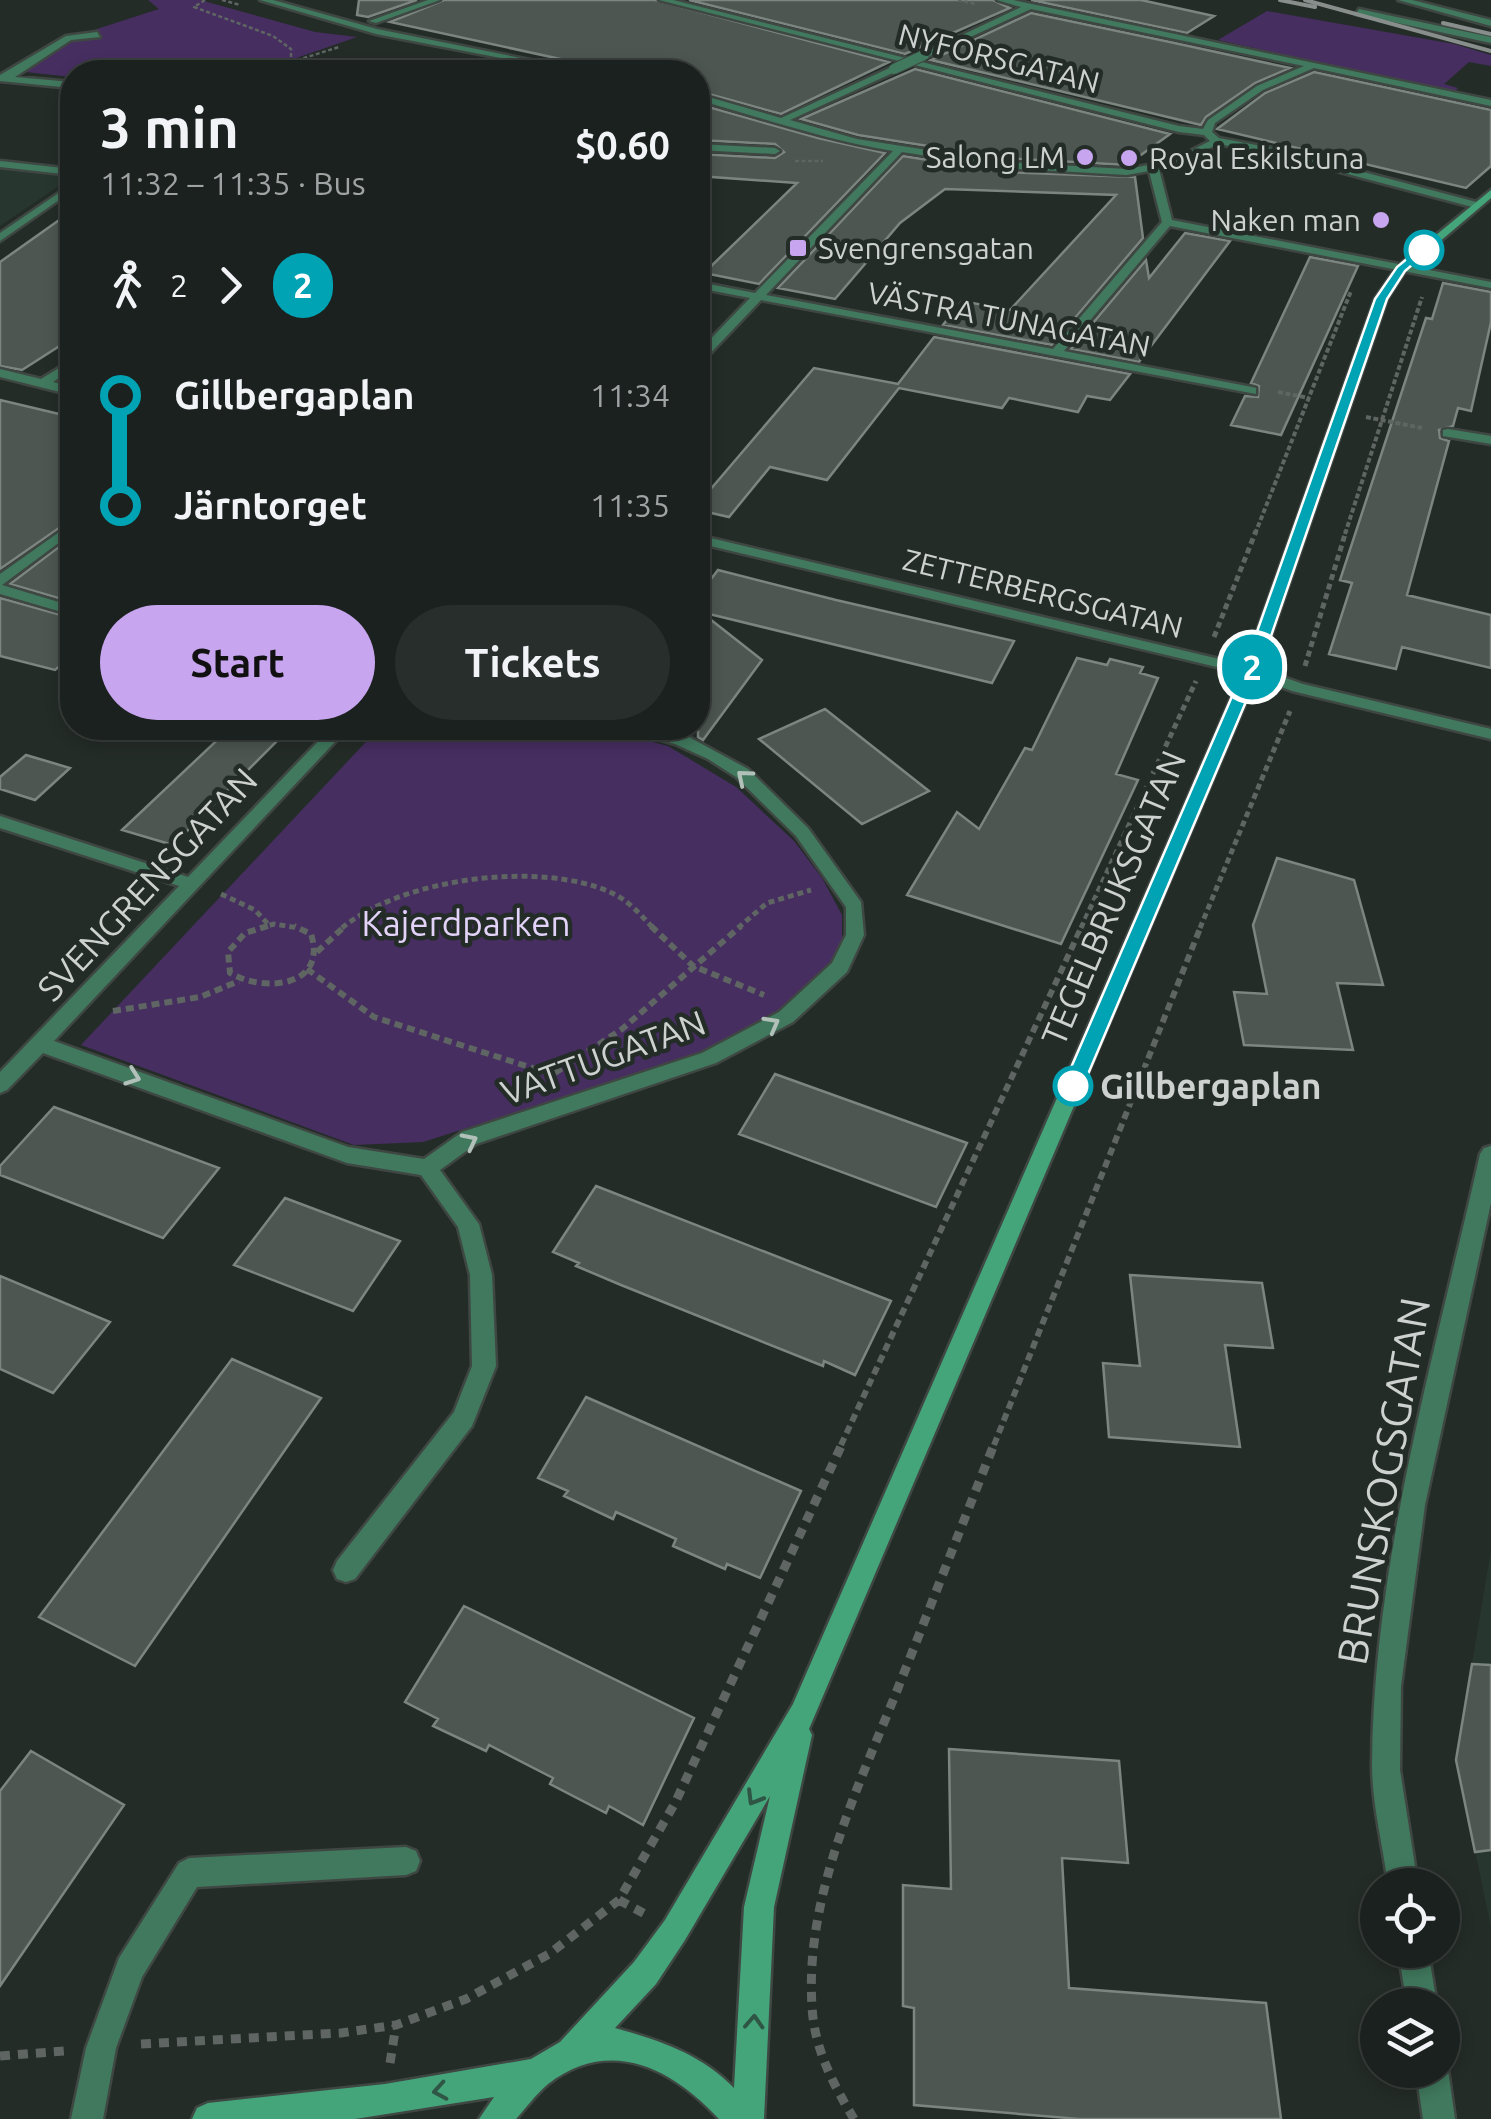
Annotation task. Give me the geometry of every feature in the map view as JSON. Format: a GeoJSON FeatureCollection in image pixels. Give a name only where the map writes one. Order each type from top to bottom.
{"type":"FeatureCollection","features":[{"type":"Feature","properties":{"kind":"street"},"geometry":{"type":"LineString","coordinates":[[264,0],[376,31],[524,60]]}},
{"type":"Feature","properties":{"kind":"street"},"geometry":{"type":"LineString","coordinates":[[374,22],[436,0]]}},
{"type":"Feature","properties":{"kind":"street","name":"NYFORSGATAN"},"geometry":{"type":"LineString","coordinates":[[663,0],[1178,129],[1207,132]]}},
{"type":"Feature","properties":{"kind":"street"},"geometry":{"type":"LineString","coordinates":[[1002,0],[1491,102]]}},
{"type":"Feature","properties":{"kind":"street"},"geometry":{"type":"LineString","coordinates":[[1402,0],[1491,23]]}},
{"type":"Feature","properties":{"kind":"street"},"geometry":{"type":"LineString","coordinates":[[1448,13],[1464,4]]}},
{"type":"Feature","properties":{"kind":"street"},"geometry":{"type":"LineString","coordinates":[[781,121],[1030,6]]}},
{"type":"Feature","properties":{"kind":"street"},"geometry":{"type":"LineString","coordinates":[[1359,12],[1491,40]]}},
{"type":"Feature","properties":{"kind":"street"},"geometry":{"type":"LineString","coordinates":[[2,78],[69,38],[98,35]]}},
{"type":"Feature","properties":{"kind":"street"},"geometry":{"type":"LineString","coordinates":[[1312,66],[1260,88],[1210,122],[1207,132],[1217,141],[1483,199]]}},
{"type":"Feature","properties":{"kind":"street"},"geometry":{"type":"LineString","coordinates":[[2,78],[60,84]]}},
{"type":"Feature","properties":{"kind":"street"},"geometry":{"type":"LineString","coordinates":[[710,100],[898,150],[1004,166],[1127,172],[1173,164],[1217,141]]}},
{"type":"Feature","properties":{"kind":"street"},"geometry":{"type":"LineString","coordinates":[[710,148],[775,152]]}},
{"type":"Feature","properties":{"kind":"street"},"geometry":{"type":"LineString","coordinates":[[710,347],[898,150]]}},
{"type":"Feature","properties":{"kind":"street"},"geometry":{"type":"LineString","coordinates":[[0,164],[60,171]]}},
{"type":"Feature","properties":{"kind":"street"},"geometry":{"type":"LineString","coordinates":[[1153,168],[1168,222]]}},
{"type":"Feature","properties":{"kind":"street"},"geometry":{"type":"LineString","coordinates":[[0,238],[60,196]]}},
{"type":"Feature","properties":{"kind":"street","name":"TEGELBRUKSGATAN"},"geometry":{"type":"LineString","coordinates":[[571,2053],[646,1973],[803,1714],[1251,671],[1381,299],[1401,269],[1483,199]]}},
{"type":"Feature","properties":{"kind":"street"},"geometry":{"type":"LineString","coordinates":[[1168,222],[1491,285]]}},
{"type":"Feature","properties":{"kind":"street"},"geometry":{"type":"LineString","coordinates":[[1055,354],[1168,222]]}},
{"type":"Feature","properties":{"kind":"street","name":"VÄSTRA TUNAGATAN"},"geometry":{"type":"LineString","coordinates":[[710,287],[1252,391]]}},
{"type":"Feature","properties":{"kind":"street"},"geometry":{"type":"LineString","coordinates":[[42,384],[60,372]]}},
{"type":"Feature","properties":{"kind":"street"},"geometry":{"type":"LineString","coordinates":[[0,373],[60,388]]}},
{"type":"Feature","properties":{"kind":"street"},"geometry":{"type":"LineString","coordinates":[[1448,433],[1491,440]]}},
{"type":"Feature","properties":{"kind":"street"},"geometry":{"type":"LineString","coordinates":[[0,580],[60,536]]}},
{"type":"Feature","properties":{"kind":"street","name":"ZETTERBERGSGATAN"},"geometry":{"type":"LineString","coordinates":[[710,541],[1251,671],[1298,688],[1491,734]]}},
{"type":"Feature","properties":{"kind":"street"},"geometry":{"type":"LineString","coordinates":[[0,590],[60,608]]}},
{"type":"Feature","properties":{"kind":"street","name":"SVENGRENSGATAN"},"geometry":{"type":"LineString","coordinates":[[0,1085],[329,740]]}},
{"type":"Feature","properties":{"kind":"street","name":"VATTUGATAN"},"geometry":{"type":"LineString","coordinates":[[426,1168],[469,1138],[709,1058],[797,1008],[840,967],[855,935],[856,906],[840,883],[802,832],[742,773],[681,740]]}},
{"type":"Feature","properties":{"kind":"street"},"geometry":{"type":"LineString","coordinates":[[0,822],[191,884]]}},
{"type":"Feature","properties":{"kind":"street"},"geometry":{"type":"LineString","coordinates":[[42,1044],[347,1155],[426,1168],[468,1224],[480,1275],[484,1366],[464,1418],[346,1570]]}},
{"type":"Feature","properties":{"kind":"street","name":"BRUNSKOGSGATAN"},"geometry":{"type":"LineString","coordinates":[[1401,1868],[1386,1770],[1388,1686],[1413,1505],[1485,1214],[1491,1154]]}},
{"type":"Feature","properties":{"kind":"street","name":"TEGELBRUKSGATAN"},"geometry":{"type":"LineString","coordinates":[[744,2119],[760,1907],[803,1714]]}},
{"type":"Feature","properties":{"kind":"street"},"geometry":{"type":"LineString","coordinates":[[87,2119],[102,2048],[130,1969],[188,1873],[406,1861]]}},
{"type":"Feature","properties":{"kind":"street"},"geometry":{"type":"LineString","coordinates":[[495,2119],[536,2074],[571,2053],[609,2042],[664,2057],[710,2086],[744,2119]]}},
{"type":"Feature","properties":{"kind":"street"},"geometry":{"type":"LineString","coordinates":[[208,2119],[385,2100],[536,2074]]}},
{"type":"Feature","properties":{"kind":"street"},"geometry":{"type":"LineString","coordinates":[[1435,2088],[1440,2119]]}},
{"type":"Feature","properties":{"kind":"path"},"geometry":{"type":"LineString","coordinates":[[205,0],[194,7],[273,36],[291,48],[291,58]]}},
{"type":"Feature","properties":{"kind":"path"},"geometry":{"type":"LineString","coordinates":[[287,60],[345,44]]}},
{"type":"Feature","properties":{"kind":"path"},"geometry":{"type":"LineString","coordinates":[[0,2056],[342,2033],[396,2025],[466,1999],[549,1954],[619,1900],[684,1786],[1205,660],[1350,293],[1361,272],[1372,262]]}},
{"type":"Feature","properties":{"kind":"path"},"geometry":{"type":"LineString","coordinates":[[854,2119],[830,2085],[820,2060],[810,2009],[816,1925],[844,1820],[1298,688],[1425,290],[1435,275]]}},
{"type":"Feature","properties":{"kind":"path"},"geometry":{"type":"LineString","coordinates":[[1306,406],[1448,433]]}},
{"type":"Feature","properties":{"kind":"path"},"geometry":{"type":"LineString","coordinates":[[317,952],[311,934],[302,928],[268,924],[245,933],[228,952],[230,973],[239,981],[264,986],[279,984],[307,969],[338,931],[377,904],[437,888],[543,879],[599,886],[618,896],[693,966],[797,1008]]}},
{"type":"Feature","properties":{"kind":"path"},"geometry":{"type":"LineString","coordinates":[[544,1115],[555,1073],[622,1029],[767,903],[840,883]]}},
{"type":"Feature","properties":{"kind":"path"},"geometry":{"type":"LineString","coordinates":[[191,884],[234,899],[255,910],[268,924]]}},
{"type":"Feature","properties":{"kind":"path"},"geometry":{"type":"LineString","coordinates":[[307,969],[374,1018],[555,1073]]}},
{"type":"Feature","properties":{"kind":"path"},"geometry":{"type":"LineString","coordinates":[[67,1016],[166,1004],[223,990],[239,981]]}},
{"type":"Feature","properties":{"kind":"shaded area"},"geometry":{"type":"Polygon","coordinates":[[[0,168],[60,176],[60,185],[0,226],[0,168]]]}},
{"type":"Feature","properties":{"kind":"shaded area"},"geometry":{"type":"Polygon","coordinates":[[[1491,1550],[1491,1927],[1456,1760],[1491,1550]]]}},
{"type":"Feature","properties":{"kind":"green space"},"geometry":{"type":"Polygon","coordinates":[[[148,0],[200,0],[315,32],[357,37],[291,60],[60,60],[60,76],[16,71],[69,38],[159,9],[148,0]]]}},
{"type":"Feature","properties":{"kind":"green space"},"geometry":{"type":"Polygon","coordinates":[[[1267,11],[1454,44],[1491,55],[1491,66],[1469,62],[1444,84],[1458,88],[1454,92],[1218,40],[1267,11]]]}},
{"type":"Feature","properties":{"kind":"green space","name":"Kajerdparken"},"geometry":{"type":"Polygon","coordinates":[[[368,740],[645,740],[668,746],[736,787],[794,841],[822,878],[842,915],[842,947],[797,1003],[715,1049],[423,1142],[354,1145],[81,1045],[368,740]]]}},
{"type":"Feature","properties":{"kind":"building"},"geometry":{"type":"Polygon","coordinates":[[[359,0],[417,0],[368,17],[357,15],[359,0]]]}},
{"type":"Feature","properties":{"kind":"building"},"geometry":{"type":"Polygon","coordinates":[[[444,0],[655,0],[889,62],[781,114],[710,94],[710,60],[565,60],[390,22],[444,0]]]}},
{"type":"Feature","properties":{"kind":"building"},"geometry":{"type":"Polygon","coordinates":[[[689,0],[993,0],[1010,8],[905,54],[689,0]]]}},
{"type":"Feature","properties":{"kind":"building"},"geometry":{"type":"Polygon","coordinates":[[[1031,0],[1141,0],[1214,16],[1187,33],[1031,0]]]}},
{"type":"Feature","properties":{"kind":"building"},"geometry":{"type":"Polygon","coordinates":[[[1031,13],[1290,68],[1255,83],[1206,117],[1201,125],[931,60],[1031,13]]]}},
{"type":"Feature","properties":{"kind":"building"},"geometry":{"type":"Polygon","coordinates":[[[915,69],[1170,134],[1127,165],[1004,158],[858,135],[801,119],[915,69]]]}},
{"type":"Feature","properties":{"kind":"building"},"geometry":{"type":"Polygon","coordinates":[[[1314,72],[1491,110],[1491,166],[1466,188],[1217,129],[1265,93],[1314,72]]]}},
{"type":"Feature","properties":{"kind":"building"},"geometry":{"type":"Polygon","coordinates":[[[710,107],[885,153],[759,284],[710,274],[710,267],[797,183],[710,177],[710,155],[775,158],[784,152],[775,144],[710,141],[710,107]]]}},
{"type":"Feature","properties":{"kind":"building"},"geometry":{"type":"Polygon","coordinates":[[[903,156],[1004,172],[1135,177],[1143,238],[1052,345],[943,325],[962,301],[1010,310],[1116,195],[945,189],[900,223],[835,299],[778,288],[903,156]]]}},
{"type":"Feature","properties":{"kind":"building"},"geometry":{"type":"Polygon","coordinates":[[[60,220],[60,346],[22,370],[0,366],[0,262],[60,220]]]}},
{"type":"Feature","properties":{"kind":"building"},"geometry":{"type":"Polygon","coordinates":[[[1185,233],[1230,241],[1139,362],[1071,349],[1146,260],[1149,278],[1185,233]]]}},
{"type":"Feature","properties":{"kind":"building"},"geometry":{"type":"Polygon","coordinates":[[[1310,257],[1358,266],[1281,435],[1231,425],[1245,396],[1258,397],[1259,386],[1251,383],[1310,257]]]}},
{"type":"Feature","properties":{"kind":"building"},"geometry":{"type":"Polygon","coordinates":[[[1443,283],[1491,292],[1491,322],[1471,411],[1458,408],[1453,426],[1439,430],[1440,438],[1449,441],[1407,595],[1491,615],[1491,668],[1402,647],[1396,669],[1329,654],[1352,583],[1340,580],[1426,318],[1432,319],[1443,283]]]}},
{"type":"Feature","properties":{"kind":"building"},"geometry":{"type":"Polygon","coordinates":[[[934,337],[1130,374],[1110,400],[1087,396],[1078,412],[1009,398],[1002,408],[899,388],[827,480],[770,467],[729,517],[710,513],[710,490],[814,368],[898,384],[934,337]]]}},
{"type":"Feature","properties":{"kind":"building"},"geometry":{"type":"Polygon","coordinates":[[[0,400],[60,414],[60,527],[0,569],[0,400]]]}},
{"type":"Feature","properties":{"kind":"building"},"geometry":{"type":"Polygon","coordinates":[[[60,546],[60,599],[10,584],[60,546]]]}},
{"type":"Feature","properties":{"kind":"building"},"geometry":{"type":"Polygon","coordinates":[[[718,570],[1014,641],[992,683],[710,614],[710,580],[718,570]]]}},
{"type":"Feature","properties":{"kind":"building"},"geometry":{"type":"Polygon","coordinates":[[[0,598],[60,615],[60,666],[55,670],[0,656],[0,598]]]}},
{"type":"Feature","properties":{"kind":"building"},"geometry":{"type":"Polygon","coordinates":[[[710,619],[762,660],[710,731],[710,619]]]}},
{"type":"Feature","properties":{"kind":"building"},"geometry":{"type":"Polygon","coordinates":[[[1077,658],[1107,665],[1110,659],[1143,667],[1140,673],[1158,678],[1116,774],[1138,780],[1061,944],[907,895],[957,812],[979,829],[1025,748],[1032,750],[1077,658]]]}},
{"type":"Feature","properties":{"kind":"building"},"geometry":{"type":"Polygon","coordinates":[[[825,709],[929,791],[862,824],[759,739],[825,709]]]}},
{"type":"Feature","properties":{"kind":"building"},"geometry":{"type":"Polygon","coordinates":[[[217,740],[278,740],[173,845],[122,830],[217,740]]]}},
{"type":"Feature","properties":{"kind":"building"},"geometry":{"type":"Polygon","coordinates":[[[26,755],[70,768],[35,800],[0,789],[0,777],[26,755]]]}},
{"type":"Feature","properties":{"kind":"building"},"geometry":{"type":"Polygon","coordinates":[[[1277,858],[1354,880],[1383,985],[1337,983],[1353,1050],[1244,1045],[1234,992],[1267,994],[1253,925],[1277,858]]]}},
{"type":"Feature","properties":{"kind":"building"},"geometry":{"type":"Polygon","coordinates":[[[775,1074],[967,1143],[936,1207],[739,1134],[775,1074]]]}},
{"type":"Feature","properties":{"kind":"building"},"geometry":{"type":"Polygon","coordinates":[[[54,1107],[219,1168],[163,1238],[0,1175],[0,1166],[54,1107]]]}},
{"type":"Feature","properties":{"kind":"building"},"geometry":{"type":"Polygon","coordinates":[[[596,1186],[891,1301],[855,1375],[824,1361],[823,1366],[621,1285],[553,1252],[596,1186]]]}},
{"type":"Feature","properties":{"kind":"building"},"geometry":{"type":"Polygon","coordinates":[[[285,1198],[400,1241],[353,1311],[234,1265],[285,1198]]]}},
{"type":"Feature","properties":{"kind":"building"},"geometry":{"type":"Polygon","coordinates":[[[1130,1275],[1262,1283],[1273,1348],[1225,1345],[1240,1447],[1109,1437],[1103,1363],[1140,1366],[1130,1275]]]}},
{"type":"Feature","properties":{"kind":"building"},"geometry":{"type":"Polygon","coordinates":[[[0,1276],[110,1322],[53,1393],[0,1369],[0,1276]]]}},
{"type":"Feature","properties":{"kind":"building"},"geometry":{"type":"Polygon","coordinates":[[[232,1359],[321,1398],[135,1666],[39,1617],[232,1359]]]}},
{"type":"Feature","properties":{"kind":"building"},"geometry":{"type":"Polygon","coordinates":[[[586,1397],[801,1491],[760,1578],[727,1564],[725,1569],[673,1546],[676,1539],[616,1512],[613,1519],[564,1496],[568,1491],[538,1478],[586,1397]]]}},
{"type":"Feature","properties":{"kind":"building"},"geometry":{"type":"Polygon","coordinates":[[[464,1606],[694,1718],[643,1825],[609,1806],[606,1813],[550,1784],[553,1778],[489,1745],[486,1751],[433,1726],[438,1719],[405,1702],[464,1606]]]}},
{"type":"Feature","properties":{"kind":"building"},"geometry":{"type":"Polygon","coordinates":[[[1472,1664],[1491,1665],[1491,1850],[1475,1852],[1456,1760],[1472,1664]]]}},
{"type":"Feature","properties":{"kind":"building"},"geometry":{"type":"Polygon","coordinates":[[[949,1749],[1119,1761],[1128,1863],[1062,1858],[1069,1988],[1266,2003],[1281,2119],[1079,2119],[914,2105],[914,2008],[903,2006],[903,1885],[951,1889],[949,1749]]]}},
{"type":"Feature","properties":{"kind":"building"},"geometry":{"type":"Polygon","coordinates":[[[31,1751],[124,1805],[0,1986],[0,1791],[31,1751]]]}},
{"type":"Feature","properties":{"kind":"railway"},"geometry":{"type":"LineString","coordinates":[[1280,0],[1315,7]]}},
{"type":"Feature","properties":{"kind":"railway"},"geometry":{"type":"LineString","coordinates":[[1305,0],[1491,51]]}},
{"type":"Feature","properties":{"kind":"railway"},"geometry":{"type":"LineString","coordinates":[[1443,23],[1491,34]]}},
{"type":"Feature","properties":{"kind":"bus line","name":"2"},"geometry":{"type":"LineString","coordinates":[[1073,1086],[1251,671],[1381,299],[1401,269],[1424,250]]}},
{"type":"Feature","properties":{"kind":"place","name":"Salong LM"},"geometry":{"type":"Point","coordinates":[1085,157]}},
{"type":"Feature","properties":{"kind":"place","name":"Royal Eskilstuna"},"geometry":{"type":"Point","coordinates":[1129,158]}},
{"type":"Feature","properties":{"kind":"place","name":"Naken man"},"geometry":{"type":"Point","coordinates":[1381,220]}},
{"type":"Feature","properties":{"kind":"place","name":"Svengrensgatan"},"geometry":{"type":"Point","coordinates":[798,248]}},
{"type":"Feature","properties":{"kind":"place","name":"Gillbergaplan"},"geometry":{"type":"Point","coordinates":[1073,1086]}}]}
